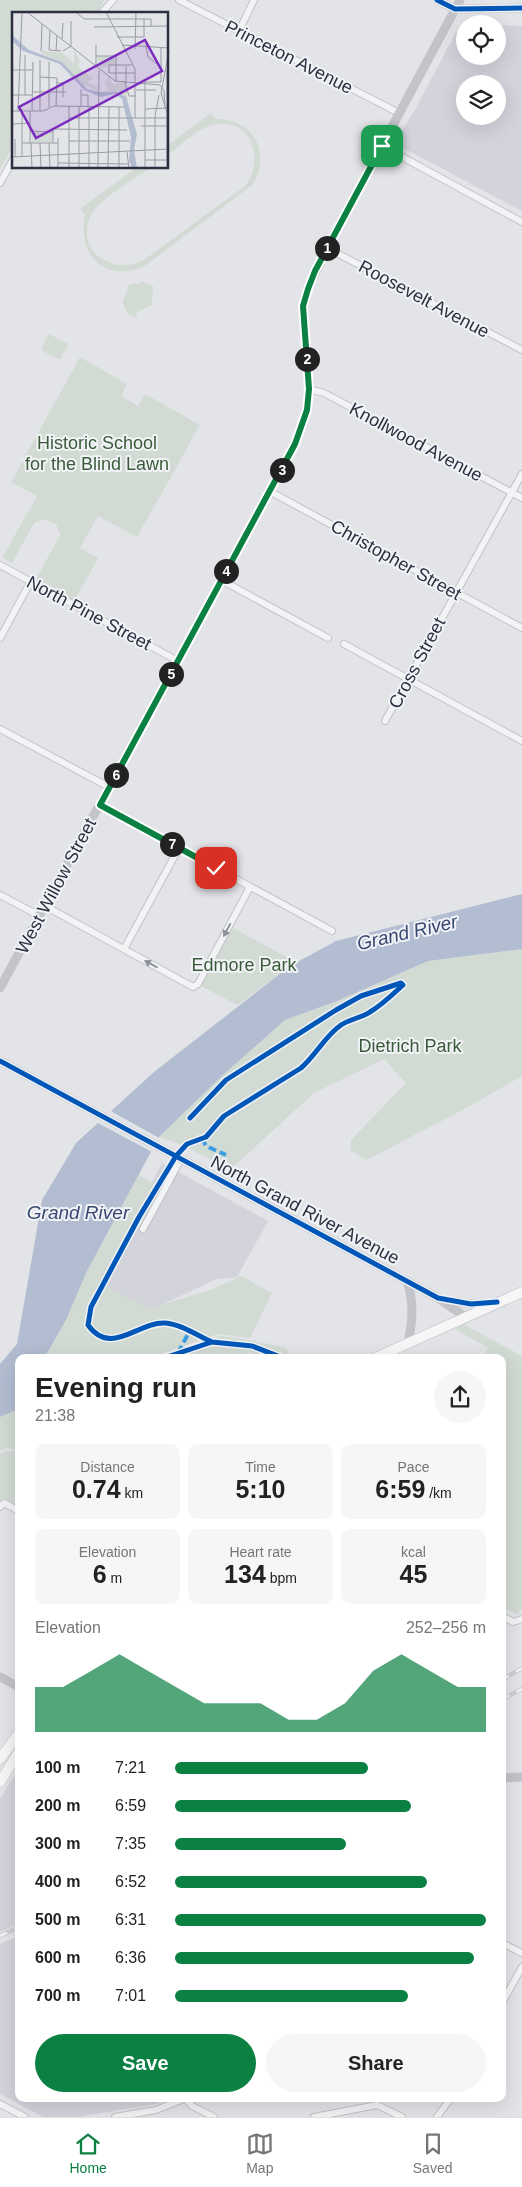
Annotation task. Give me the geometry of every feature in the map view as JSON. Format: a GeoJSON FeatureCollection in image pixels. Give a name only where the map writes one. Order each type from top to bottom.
{"type":"FeatureCollection","features":[{"type":"Feature","properties":{"kind":"main road"},"geometry":{"type":"LineString","coordinates":[[382,1354],[464,1316],[521,1293]]}},
{"type":"Feature","properties":{"kind":"main road"},"geometry":{"type":"LineString","coordinates":[[0,1759],[15,1738]]}},
{"type":"Feature","properties":{"kind":"main road"},"geometry":{"type":"LineString","coordinates":[[0,1782],[15,1758]]}},
{"type":"Feature","properties":{"kind":"street"},"geometry":{"type":"LineString","coordinates":[[103,12],[113,0]]}},
{"type":"Feature","properties":{"kind":"street","name":"Princeton Avenue"},"geometry":{"type":"LineString","coordinates":[[179,0],[399,113]]}},
{"type":"Feature","properties":{"kind":"street"},"geometry":{"type":"LineString","coordinates":[[239,31],[254,0]]}},
{"type":"Feature","properties":{"kind":"street"},"geometry":{"type":"LineString","coordinates":[[437,0],[454,9],[522,8]]}},
{"type":"Feature","properties":{"kind":"street","name":"West Willow Street"},"geometry":{"type":"LineString","coordinates":[[0,988],[221,580],[271,492],[304,423],[309,389],[303,306],[308,289],[327,248],[460,0]]}},
{"type":"Feature","properties":{"kind":"street"},"geometry":{"type":"LineString","coordinates":[[382,146],[522,222]]}},
{"type":"Feature","properties":{"kind":"street"},"geometry":{"type":"LineString","coordinates":[[0,183],[12,162]]}},
{"type":"Feature","properties":{"kind":"street","name":"Roosevelt Avenue"},"geometry":{"type":"LineString","coordinates":[[327,248],[522,350]]}},
{"type":"Feature","properties":{"kind":"street","name":"Knollwood Avenue"},"geometry":{"type":"LineString","coordinates":[[309,389],[324,394],[522,498]]}},
{"type":"Feature","properties":{"kind":"street","name":"Cross Street"},"geometry":{"type":"LineString","coordinates":[[385,721],[522,474]]}},
{"type":"Feature","properties":{"kind":"street","name":"Christopher Street"},"geometry":{"type":"LineString","coordinates":[[271,492],[522,628]]}},
{"type":"Feature","properties":{"kind":"street","name":"North Pine Street"},"geometry":{"type":"LineString","coordinates":[[0,565],[178,661]]}},
{"type":"Feature","properties":{"kind":"street"},"geometry":{"type":"LineString","coordinates":[[221,580],[328,638]]}},
{"type":"Feature","properties":{"kind":"street"},"geometry":{"type":"LineString","coordinates":[[0,638],[31,581]]}},
{"type":"Feature","properties":{"kind":"street"},"geometry":{"type":"LineString","coordinates":[[344,644],[522,741]]}},
{"type":"Feature","properties":{"kind":"street"},"geometry":{"type":"LineString","coordinates":[[0,729],[109,788]]}},
{"type":"Feature","properties":{"kind":"street"},"geometry":{"type":"LineString","coordinates":[[100,805],[332,931]]}},
{"type":"Feature","properties":{"kind":"street"},"geometry":{"type":"LineString","coordinates":[[124,949],[179,848]]}},
{"type":"Feature","properties":{"kind":"street"},"geometry":{"type":"LineString","coordinates":[[45,906],[194,987],[198,984],[250,887]]}},
{"type":"Feature","properties":{"kind":"street"},"geometry":{"type":"LineString","coordinates":[[0,895],[40,916]]}},
{"type":"Feature","properties":{"kind":"street","name":"North Grand River Avenue"},"geometry":{"type":"LineString","coordinates":[[0,1061],[438,1298],[464,1316]]}},
{"type":"Feature","properties":{"kind":"street"},"geometry":{"type":"LineString","coordinates":[[143,1229],[181,1159]]}},
{"type":"Feature","properties":{"kind":"street","name":"North Grand River Avenue"},"geometry":{"type":"LineString","coordinates":[[407,1281],[412,1297],[411,1330],[408,1342]]}},
{"type":"Feature","properties":{"kind":"street"},"geometry":{"type":"LineString","coordinates":[[438,1298],[471,1304],[498,1302]]}},
{"type":"Feature","properties":{"kind":"street"},"geometry":{"type":"LineString","coordinates":[[2,1505],[15,1510]]}},
{"type":"Feature","properties":{"kind":"street"},"geometry":{"type":"LineString","coordinates":[[506,1618],[513,1622],[522,1619]]}},
{"type":"Feature","properties":{"kind":"street"},"geometry":{"type":"LineString","coordinates":[[0,1677],[15,1685]]}},
{"type":"Feature","properties":{"kind":"street"},"geometry":{"type":"LineString","coordinates":[[506,1778],[522,1777]]}},
{"type":"Feature","properties":{"kind":"street"},"geometry":{"type":"LineString","coordinates":[[506,1945],[522,1953]]}},
{"type":"Feature","properties":{"kind":"street"},"geometry":{"type":"LineString","coordinates":[[506,1996],[522,1967]]}},
{"type":"Feature","properties":{"kind":"street"},"geometry":{"type":"LineString","coordinates":[[115,2117],[156,2110],[175,2102]]}},
{"type":"Feature","properties":{"kind":"street"},"geometry":{"type":"LineString","coordinates":[[188,2102],[192,2106],[214,2117]]}},
{"type":"Feature","properties":{"kind":"street"},"geometry":{"type":"LineString","coordinates":[[437,2117],[448,2102]]}},
{"type":"Feature","properties":{"kind":"street"},"geometry":{"type":"LineString","coordinates":[[0,2104],[25,2117]]}},
{"type":"Feature","properties":{"kind":"street"},"geometry":{"type":"LineString","coordinates":[[314,2117],[370,2105],[385,2107],[402,2117]]}},
{"type":"Feature","properties":{"kind":"shaded area"},"geometry":{"type":"Polygon","coordinates":[[[506,25],[522,26],[522,211],[394,143],[416,108],[456,32],[456,65],[506,65],[506,25]]]}},
{"type":"Feature","properties":{"kind":"shaded area"},"geometry":{"type":"Polygon","coordinates":[[[162,1163],[268,1221],[237,1277],[217,1279],[148,1311],[97,1284],[162,1163]]]}},
{"type":"Feature","properties":{"kind":"shaded area"},"geometry":{"type":"Polygon","coordinates":[[[15,1774],[15,1925],[0,1932],[0,1799],[15,1774]]]}},
{"type":"Feature","properties":{"kind":"shaded area"},"geometry":{"type":"Polygon","coordinates":[[[15,1938],[15,2102],[162,2102],[77,2117],[43,2117],[0,2094],[0,1944],[15,1938]]]}},
{"type":"Feature","properties":{"kind":"green space"},"geometry":{"type":"Polygon","coordinates":[[[0,0],[104,0],[98,12],[12,12],[12,148],[0,169],[0,0]]]}},
{"type":"Feature","properties":{"kind":"green space"},"geometry":{"type":"Polygon","coordinates":[[[211,113],[215,119],[229,120],[240,124],[249,131],[256,140],[259,150],[258,173],[252,185],[146,265],[132,270],[118,271],[107,269],[90,254],[84,230],[85,215],[80,209],[135,169],[149,169],[102,201],[92,213],[87,226],[87,238],[91,248],[98,256],[108,262],[119,265],[132,264],[144,260],[245,186],[251,175],[254,164],[254,152],[251,142],[245,133],[237,127],[226,124],[207,127],[195,133],[169,154],[169,144],[211,113]]]}},
{"type":"Feature","properties":{"kind":"green space"},"geometry":{"type":"Polygon","coordinates":[[[141,281],[153,286],[152,305],[137,312],[136,317],[134,317],[126,310],[123,301],[128,286],[133,283],[138,284],[141,281]]]}},
{"type":"Feature","properties":{"kind":"green space"},"geometry":{"type":"Polygon","coordinates":[[[49,334],[68,344],[60,360],[41,350],[49,334]]]}},
{"type":"Feature","properties":{"kind":"green space","name":"Historic School for the Blind Lawn"},"geometry":{"type":"Polygon","coordinates":[[[80,357],[127,384],[121,396],[138,406],[145,394],[200,425],[137,537],[98,516],[80,548],[98,558],[74,602],[35,581],[60,535],[56,524],[44,519],[34,523],[12,563],[2,558],[37,496],[11,482],[80,357]]]}},
{"type":"Feature","properties":{"kind":"green space","name":"Edmore Park"},"geometry":{"type":"Polygon","coordinates":[[[233,928],[296,962],[237,1005],[201,986],[233,928]]]}},
{"type":"Feature","properties":{"kind":"green space","name":"Dietrich Park"},"geometry":{"type":"Polygon","coordinates":[[[522,949],[522,1076],[468,1107],[367,1160],[351,1151],[351,1140],[406,1083],[384,1059],[314,1093],[230,1170],[183,1145],[159,1137],[224,1074],[285,1020],[337,1001],[428,961],[522,949]]]}},
{"type":"Feature","properties":{"kind":"green space"},"geometry":{"type":"Polygon","coordinates":[[[139,1175],[162,1189],[142,1223],[137,1228],[106,1287],[151,1308],[213,1289],[241,1276],[272,1293],[250,1338],[218,1334],[161,1354],[47,1354],[66,1320],[87,1271],[139,1175]]]}},
{"type":"Feature","properties":{"kind":"green space"},"geometry":{"type":"Polygon","coordinates":[[[463,1324],[522,1356],[522,1608],[518,1615],[506,1609],[506,1354],[485,1354],[488,1348],[455,1329],[463,1324]]]}},
{"type":"Feature","properties":{"kind":"green space"},"geometry":{"type":"Polygon","coordinates":[[[220,1336],[286,1348],[289,1354],[255,1354],[251,1352],[246,1354],[168,1354],[220,1336]]]}},
{"type":"Feature","properties":{"kind":"green space"},"geometry":{"type":"Polygon","coordinates":[[[15,1410],[15,1449],[6,1448],[0,1451],[0,1417],[15,1410]]]}},
{"type":"Feature","properties":{"kind":"green space"},"geometry":{"type":"Polygon","coordinates":[[[6,1451],[15,1452],[15,1504],[3,1498],[0,1501],[0,1454],[6,1451]]]}},
{"type":"Feature","properties":{"kind":"water","name":"Grand River"},"geometry":{"type":"Polygon","coordinates":[[[522,894],[522,949],[428,961],[337,1001],[285,1020],[224,1074],[159,1137],[87,1271],[66,1320],[47,1354],[15,1354],[15,1410],[0,1417],[0,1364],[17,1344],[42,1200],[76,1143],[154,1072],[290,966],[336,941],[522,894]]]}},
{"type":"Feature","properties":{"kind":"pier"},"geometry":{"type":"Polygon","coordinates":[[[109,1110],[161,1139],[154,1153],[96,1122],[109,1110]]]}},
{"type":"Feature","properties":{"kind":"railway"},"geometry":{"type":"LineString","coordinates":[[506,1678],[522,1668]]}},
{"type":"Feature","properties":{"kind":"railway"},"geometry":{"type":"LineString","coordinates":[[506,1697],[522,1689]]}},
{"type":"Feature","properties":{"kind":"railway"},"geometry":{"type":"LineString","coordinates":[[0,1936],[15,1929]]}},
{"type":"Feature","properties":{"kind":"marked path"},"geometry":{"type":"LineString","coordinates":[[202,1138],[206,1146],[226,1155]]}},
{"type":"Feature","properties":{"kind":"marked path"},"geometry":{"type":"LineString","coordinates":[[178,1353],[189,1332]]}},
{"type":"Feature","properties":{"kind":"cycle path"},"geometry":{"type":"LineString","coordinates":[[437,0],[455,9],[522,8]]}},
{"type":"Feature","properties":{"kind":"cycle path"},"geometry":{"type":"LineString","coordinates":[[190,1118],[226,1080],[336,1010],[361,996],[401,983],[403,985],[374,1009],[335,1029],[301,1068],[224,1116],[206,1137],[187,1144],[176,1156],[139,1217],[91,1307],[88,1325],[97,1334],[106,1338],[125,1336],[144,1327],[165,1323],[183,1328],[212,1342]]}},
{"type":"Feature","properties":{"kind":"cycle path"},"geometry":{"type":"LineString","coordinates":[[0,1061],[438,1298],[471,1304],[497,1302]]}},
{"type":"Feature","properties":{"kind":"cycle path"},"geometry":{"type":"LineString","coordinates":[[176,1354],[212,1342],[252,1346],[273,1354]]}},
{"type":"Feature","properties":{"kind":"route"},"geometry":{"type":"LineString","coordinates":[[216,868],[100,805],[291,454],[304,423],[309,389],[303,306],[305,298],[315,271],[382,146]]}}]}
